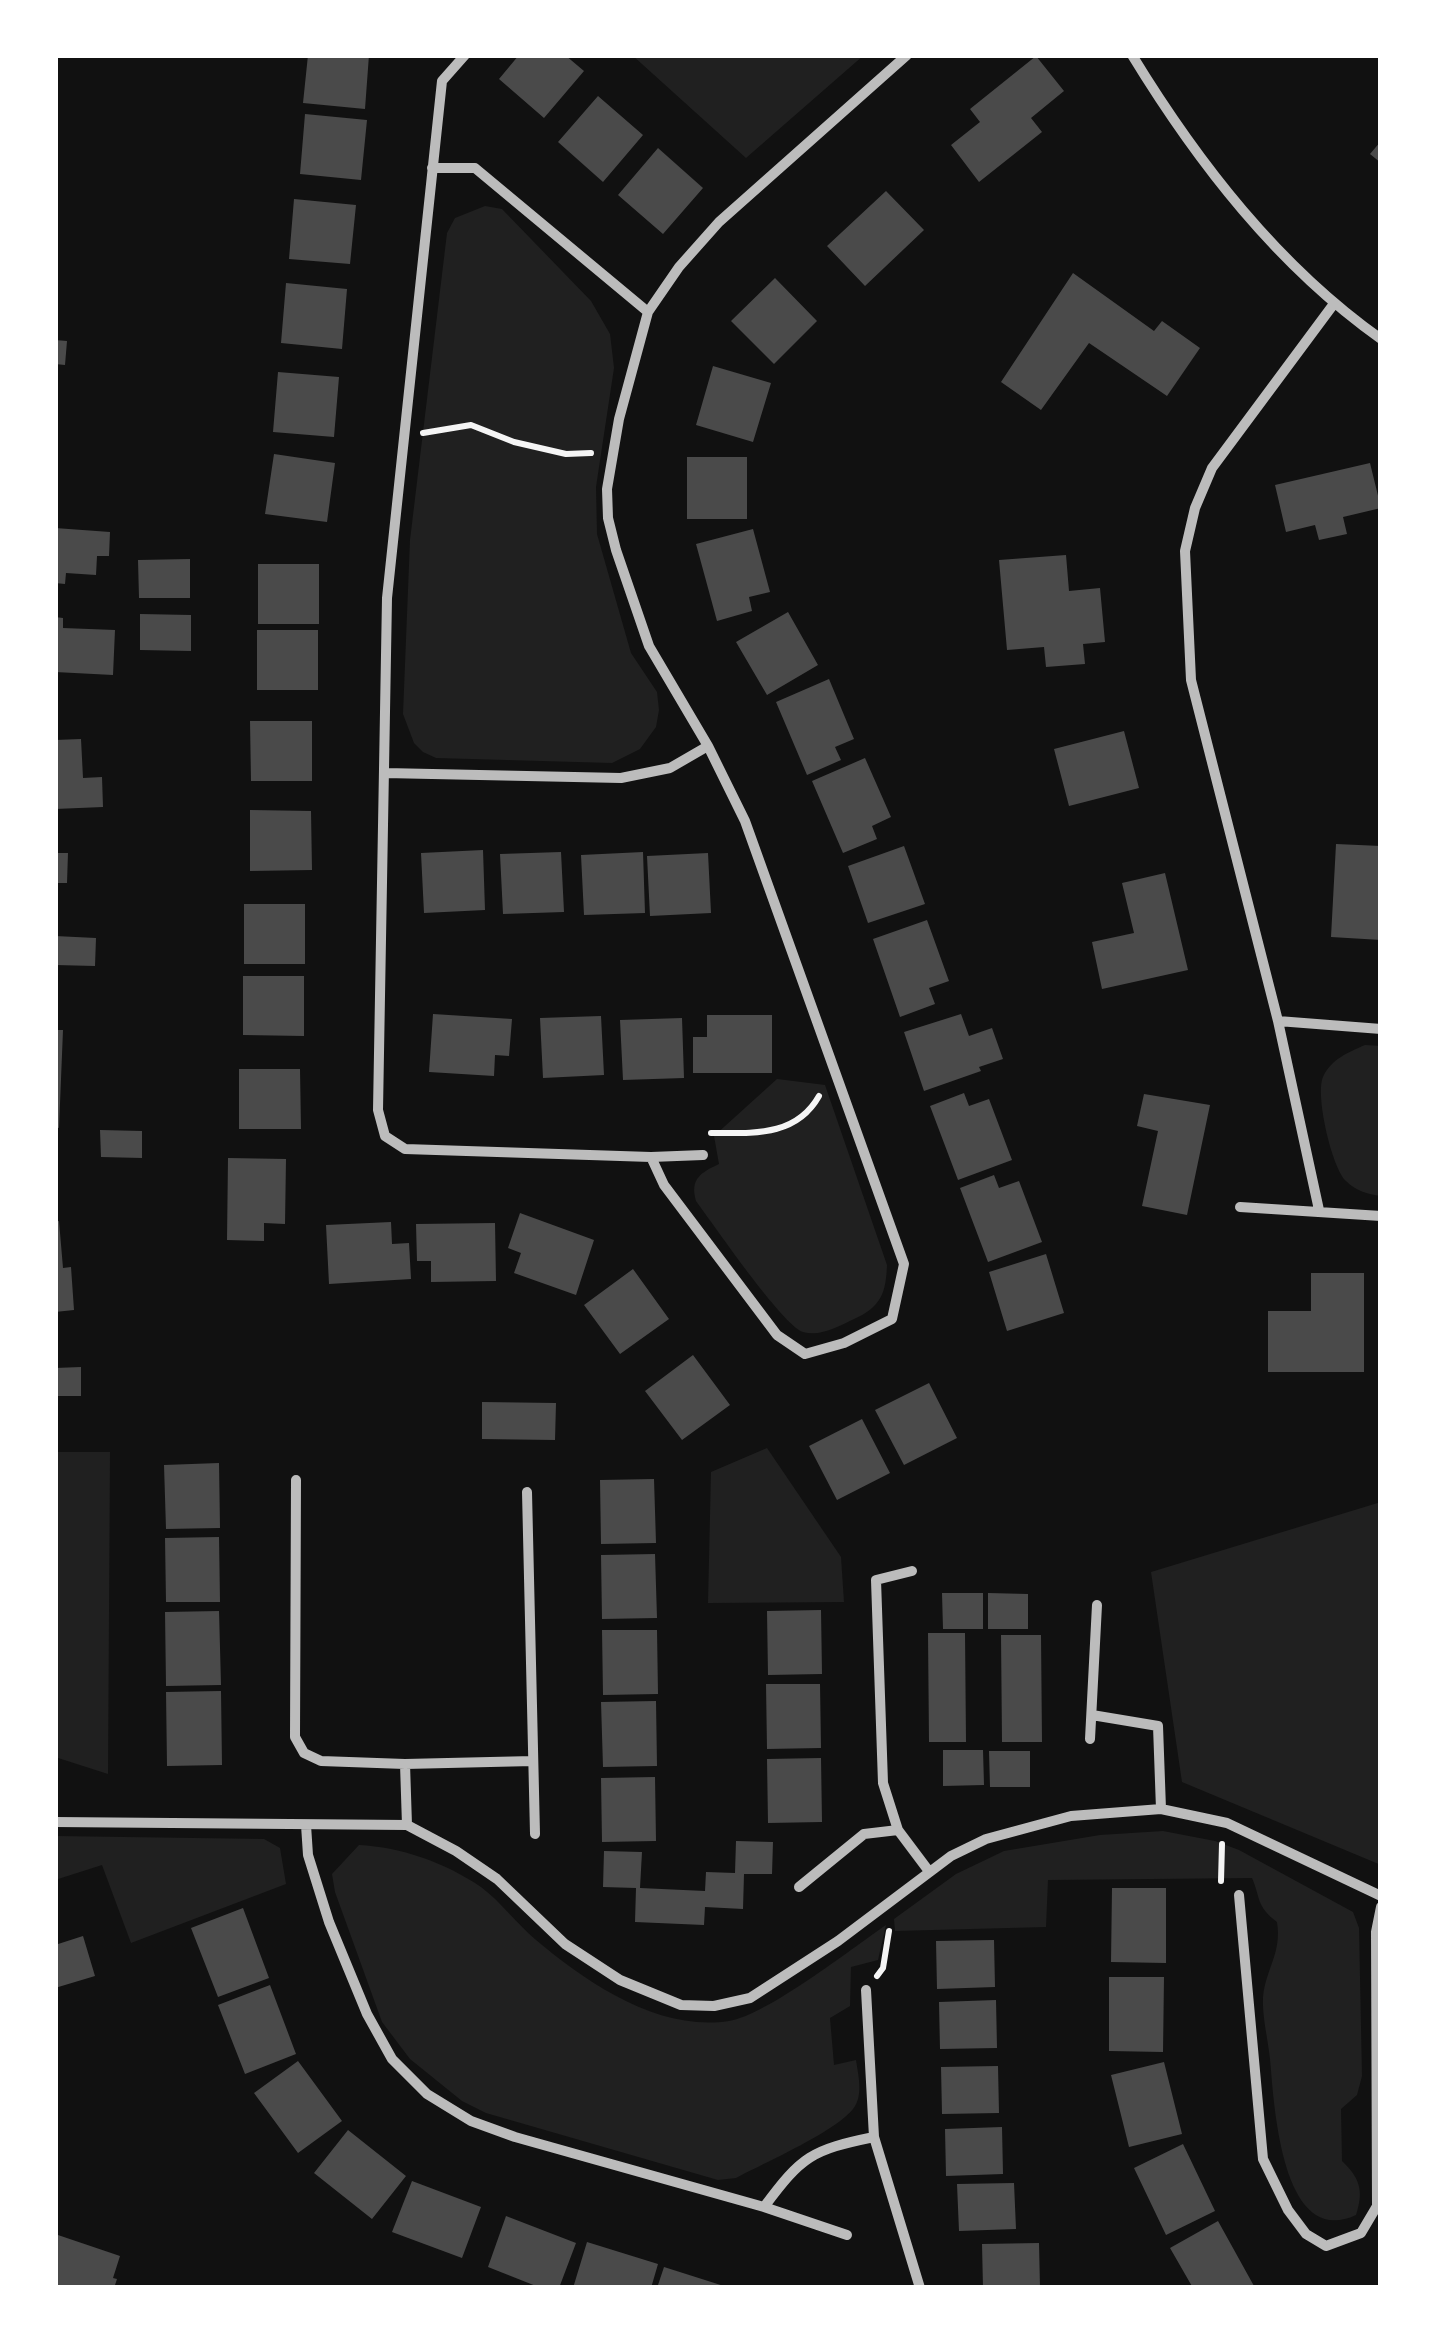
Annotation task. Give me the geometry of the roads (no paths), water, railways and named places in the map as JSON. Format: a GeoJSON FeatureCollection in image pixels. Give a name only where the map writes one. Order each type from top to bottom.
{"type":"FeatureCollection","features":[{"type":"Feature","properties":{"kind":"street"},"geometry":{"type":"LineString","coordinates":[[465,55],[442,81],[387,598],[378,1110],[384,1136],[405,1149],[651,1157],[703,1155]]}},
{"type":"Feature","properties":{"kind":"street"},"geometry":{"type":"LineString","coordinates":[[651,1157],[664,1184],[777,1335],[805,1354],[844,1342],[892,1319],[904,1264],[745,821],[708,746],[649,646],[626,585],[608,518],[607,489],[648,312],[679,267],[719,222],[906,55]]}},
{"type":"Feature","properties":{"kind":"street"},"geometry":{"type":"LineString","coordinates":[[1132,55],[1229,193],[1266,237],[1333,305],[1381,339]]}},
{"type":"Feature","properties":{"kind":"street"},"geometry":{"type":"LineString","coordinates":[[432,168],[475,168],[648,312]]}},
{"type":"Feature","properties":{"kind":"street"},"geometry":{"type":"LineString","coordinates":[[1319,1210],[1278,1021],[1191,680],[1185,550],[1195,508],[1212,468],[1333,305]]}},
{"type":"Feature","properties":{"kind":"street"},"geometry":{"type":"LineString","coordinates":[[385,773],[620,778],[670,768],[708,746]]}},
{"type":"Feature","properties":{"kind":"street"},"geometry":{"type":"LineString","coordinates":[[1278,1021],[1381,1029]]}},
{"type":"Feature","properties":{"kind":"street"},"geometry":{"type":"LineString","coordinates":[[1240,1207],[1381,1216]]}},
{"type":"Feature","properties":{"kind":"street"},"geometry":{"type":"LineString","coordinates":[[296,1480],[295,1736],[304,1753],[320,1762],[533,1761]]}},
{"type":"Feature","properties":{"kind":"street"},"geometry":{"type":"LineString","coordinates":[[527,1492],[535,1834]]}},
{"type":"Feature","properties":{"kind":"street"},"geometry":{"type":"LineString","coordinates":[[912,1571],[876,1580],[883,1783],[898,1830],[928,1870]]}},
{"type":"Feature","properties":{"kind":"street"},"geometry":{"type":"LineString","coordinates":[[1090,1739],[1096,1605]]}},
{"type":"Feature","properties":{"kind":"street"},"geometry":{"type":"LineString","coordinates":[[1092,1715],[1158,1726],[1161,1809]]}},
{"type":"Feature","properties":{"kind":"street"},"geometry":{"type":"LineString","coordinates":[[406,1764],[407,1825]]}},
{"type":"Feature","properties":{"kind":"street"},"geometry":{"type":"LineString","coordinates":[[55,1822],[407,1825],[497,1879],[565,1944],[620,1980],[682,2005],[714,2006],[750,1998],[838,1941],[928,1870],[986,1839],[1071,1816],[1161,1809],[1227,1823],[1381,1896]]}},
{"type":"Feature","properties":{"kind":"street"},"geometry":{"type":"LineString","coordinates":[[306,1825],[308,1855],[329,1922],[367,2014],[392,2059],[428,2094],[470,2121],[516,2137],[764,2207],[847,2235]]}},
{"type":"Feature","properties":{"kind":"street"},"geometry":{"type":"LineString","coordinates":[[799,1887],[864,1834],[898,1830]]}},
{"type":"Feature","properties":{"kind":"street"},"geometry":{"type":"LineString","coordinates":[[1239,1895],[1263,2159],[1288,2210],[1306,2234],[1326,2246],[1361,2233],[1377,2206],[1376,1932],[1381,1908]]}},
{"type":"Feature","properties":{"kind":"street"},"geometry":{"type":"LineString","coordinates":[[866,1990],[874,2137],[920,2288]]}},
{"type":"Feature","properties":{"kind":"street"},"geometry":{"type":"LineString","coordinates":[[764,2207],[795,2166],[830,2146],[874,2137]]}}]}
